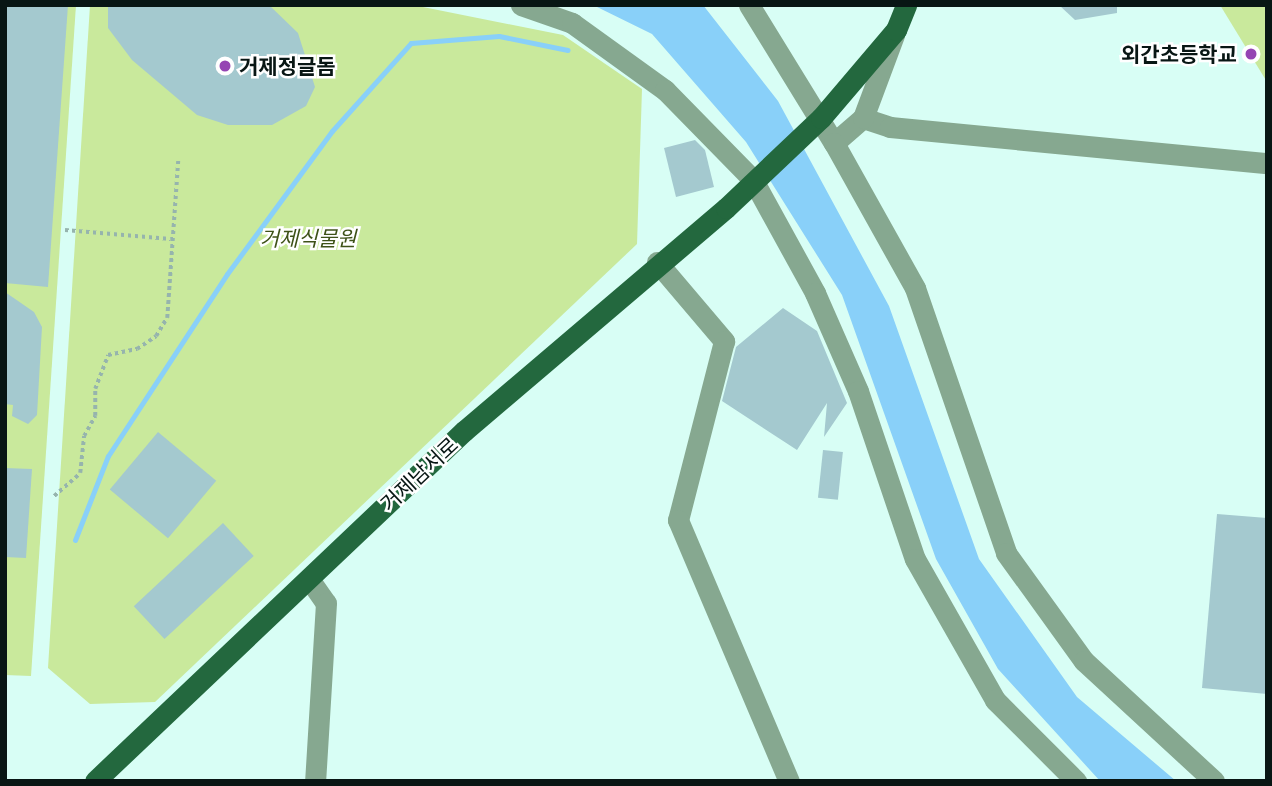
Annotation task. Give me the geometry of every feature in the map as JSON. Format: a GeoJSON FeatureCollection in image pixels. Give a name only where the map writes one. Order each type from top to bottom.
{"type":"FeatureCollection","features":[{"type":"Feature","properties":{"kind":"main road"},"geometry":{"type":"LineString","coordinates":[[821,118],[896,30],[906,5]]}},
{"type":"Feature","properties":{"kind":"main road","name":"거제남서로"},"geometry":{"type":"LineString","coordinates":[[95,781],[464,431],[821,118]]}},
{"type":"Feature","properties":{"kind":"lane"},"geometry":{"type":"LineString","coordinates":[[522,5],[572,23],[665,90],[753,180],[815,293],[858,391],[915,559],[995,700],[1076,781]]}},
{"type":"Feature","properties":{"kind":"lane"},"geometry":{"type":"LineString","coordinates":[[749,5],[821,118],[915,288],[1006,553],[1084,661],[1214,781]]}},
{"type":"Feature","properties":{"kind":"lane"},"geometry":{"type":"LineString","coordinates":[[834,143],[863,118],[896,30]]}},
{"type":"Feature","properties":{"kind":"lane"},"geometry":{"type":"LineString","coordinates":[[863,118],[890,127],[1267,163]]}},
{"type":"Feature","properties":{"kind":"lane"},"geometry":{"type":"LineString","coordinates":[[657,262],[724,341],[678,520],[789,781]]}},
{"type":"Feature","properties":{"kind":"lane"},"geometry":{"type":"LineString","coordinates":[[309,579],[326,603],[315,781]]}},
{"type":"Feature","properties":{"kind":"path"},"geometry":{"type":"LineString","coordinates":[[54,496],[80,474],[84,436],[95,416],[95,389],[108,355],[136,349],[156,336],[167,318],[178,160]]}},
{"type":"Feature","properties":{"kind":"path"},"geometry":{"type":"LineString","coordinates":[[65,230],[171,239]]}},
{"type":"Feature","properties":{"kind":"green space"},"geometry":{"type":"Polygon","coordinates":[[[5,5],[76,5],[31,676],[5,675],[5,5]]]}},
{"type":"Feature","properties":{"kind":"green space","name":"거제식물원"},"geometry":{"type":"Polygon","coordinates":[[[90,5],[413,5],[563,35],[642,89],[637,244],[155,702],[90,704],[48,668],[90,5]]]}},
{"type":"Feature","properties":{"kind":"green space"},"geometry":{"type":"Polygon","coordinates":[[[1220,5],[1267,5],[1267,82],[1220,5]]]}},
{"type":"Feature","properties":{"kind":"water"},"geometry":{"type":"Polygon","coordinates":[[[593,5],[703,5],[778,101],[889,306],[979,559],[1077,697],[1176,781],[1100,781],[998,669],[936,559],[842,295],[746,142],[652,34],[593,5]]]}},
{"type":"Feature","properties":{"kind":"building"},"geometry":{"type":"Polygon","coordinates":[[[5,5],[68,5],[48,287],[5,283],[5,5]]]}},
{"type":"Feature","properties":{"kind":"building","name":"거제정글돔"},"geometry":{"type":"Polygon","coordinates":[[[108,5],[269,5],[298,33],[315,87],[306,106],[272,125],[228,125],[197,115],[132,60],[108,28],[108,5]]]}},
{"type":"Feature","properties":{"kind":"building"},"geometry":{"type":"Polygon","coordinates":[[[1059,5],[1117,5],[1117,13],[1075,20],[1059,5]]]}},
{"type":"Feature","properties":{"kind":"building"},"geometry":{"type":"Polygon","coordinates":[[[695,140],[705,150],[714,187],[676,197],[664,148],[695,140]]]}},
{"type":"Feature","properties":{"kind":"building"},"geometry":{"type":"Polygon","coordinates":[[[5,292],[34,312],[42,327],[37,415],[28,424],[12,416],[13,405],[5,404],[5,292]]]}},
{"type":"Feature","properties":{"kind":"building"},"geometry":{"type":"Polygon","coordinates":[[[783,308],[817,331],[847,403],[824,437],[827,403],[797,450],[722,401],[736,347],[783,308]]]}},
{"type":"Feature","properties":{"kind":"building"},"geometry":{"type":"Polygon","coordinates":[[[158,432],[216,481],[168,538],[110,489],[158,432]]]}},
{"type":"Feature","properties":{"kind":"building"},"geometry":{"type":"Polygon","coordinates":[[[823,450],[843,452],[838,500],[818,498],[823,450]]]}},
{"type":"Feature","properties":{"kind":"building"},"geometry":{"type":"Polygon","coordinates":[[[5,468],[32,469],[26,558],[5,557],[5,468]]]}},
{"type":"Feature","properties":{"kind":"building"},"geometry":{"type":"Polygon","coordinates":[[[1217,514],[1267,518],[1267,694],[1202,688],[1217,514]]]}},
{"type":"Feature","properties":{"kind":"building"},"geometry":{"type":"Polygon","coordinates":[[[223,523],[254,556],[164,639],[134,606],[223,523]]]}},
{"type":"Feature","properties":{"kind":"waterway"},"geometry":{"type":"LineString","coordinates":[[75,540],[108,456],[227,274],[332,131],[411,43],[499,36],[568,50]]}},
{"type":"Feature","properties":{"kind":"place","name":"외간초등학교"},"geometry":{"type":"Point","coordinates":[1251,54]}},
{"type":"Feature","properties":{"kind":"place","name":"거제정글돔"},"geometry":{"type":"Point","coordinates":[225,66]}}]}
